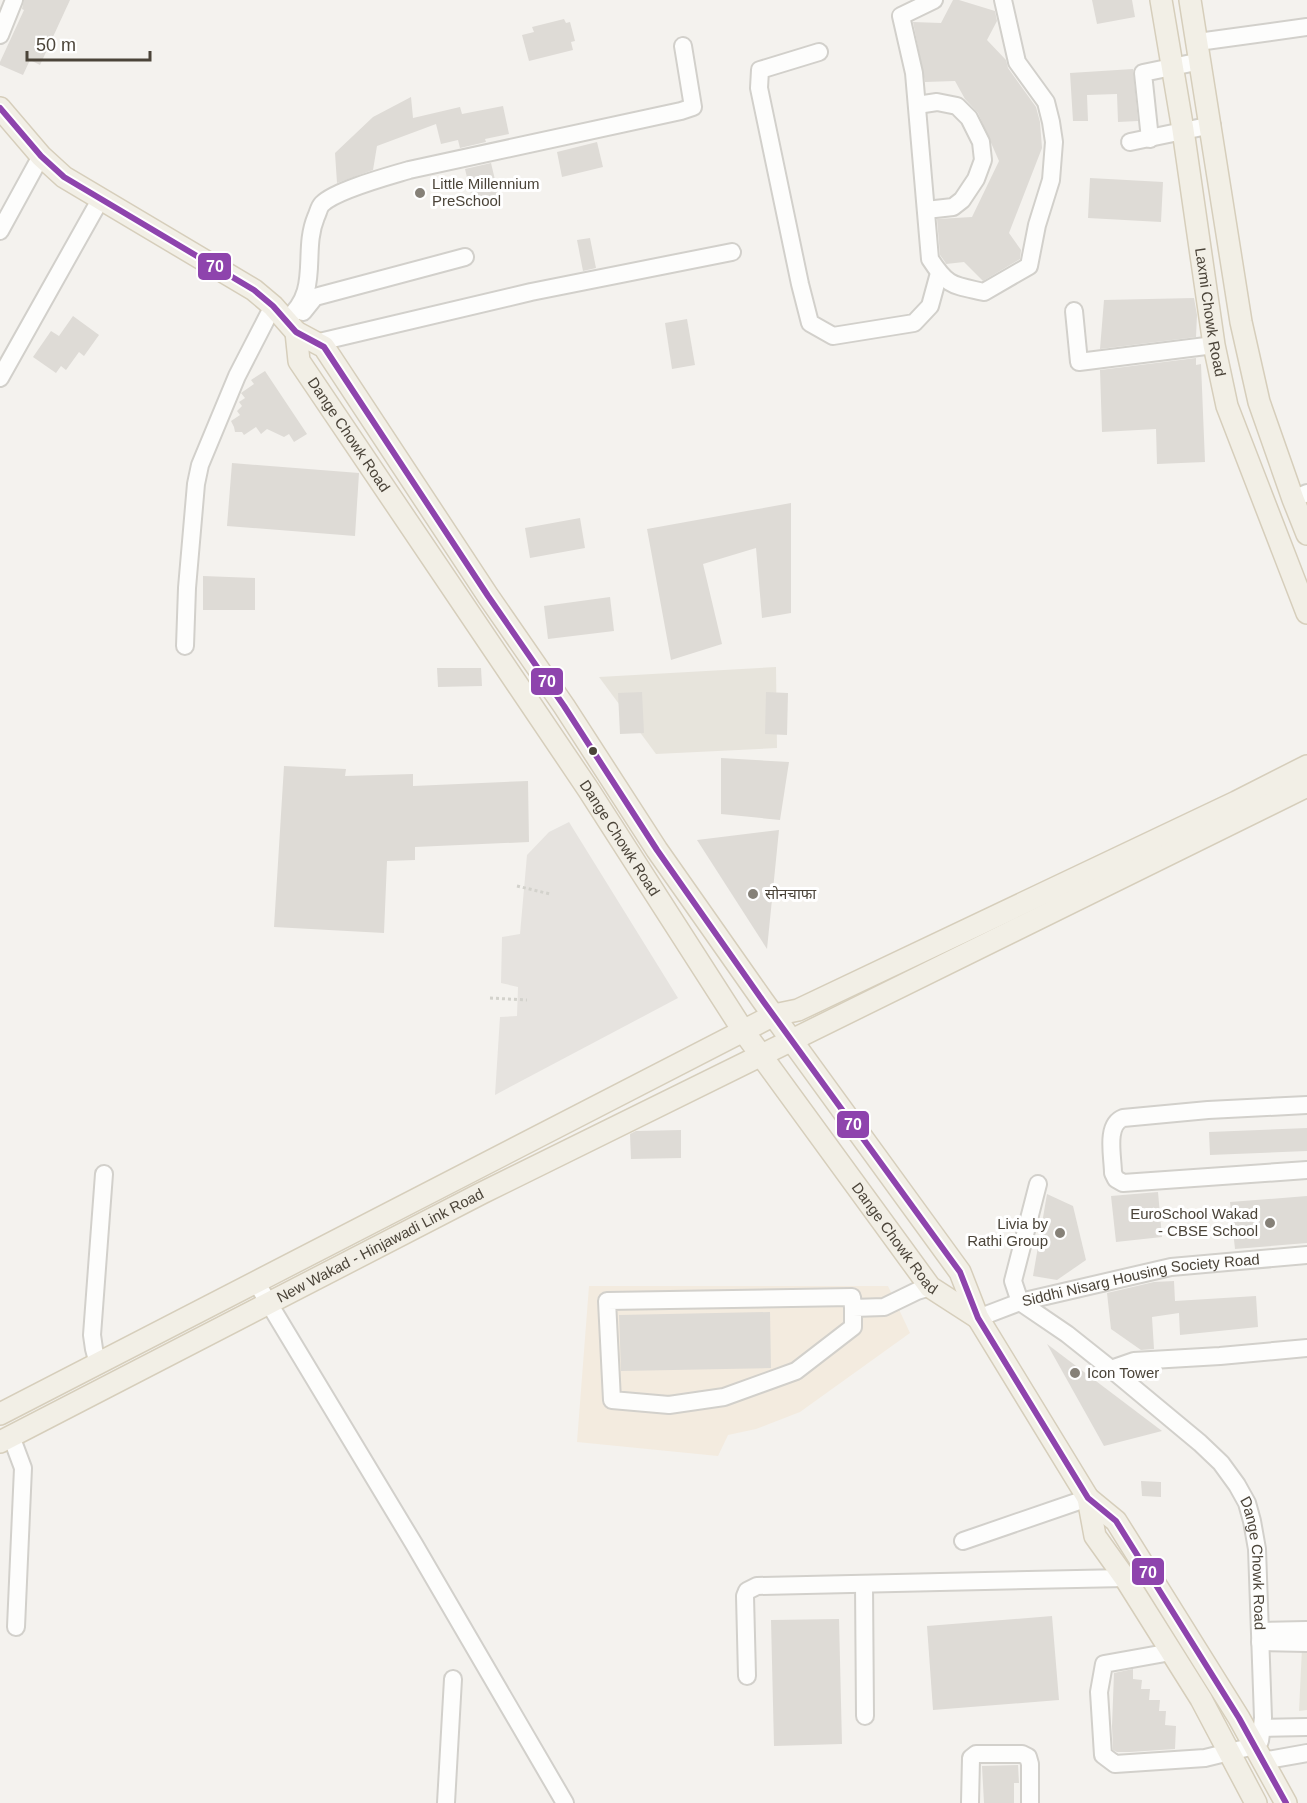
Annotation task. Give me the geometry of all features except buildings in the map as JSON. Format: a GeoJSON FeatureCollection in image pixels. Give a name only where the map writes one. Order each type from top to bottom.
{"type":"FeatureCollection","features":[{"type":"Feature","properties":{"kind":"main road","name":"Laxmi Chowk Road"},"geometry":{"type":"LineString","coordinates":[[1161,0],[1183,130],[1214,345],[1227,406],[1307,612]]}},
{"type":"Feature","properties":{"kind":"main road","name":"Laxmi Chowk Road"},"geometry":{"type":"LineString","coordinates":[[1190,0],[1212,125],[1241,322],[1259,402],[1300,496],[1307,534]]}},
{"type":"Feature","properties":{"kind":"main road","name":"Dange Chowk Road"},"geometry":{"type":"LineString","coordinates":[[0,108],[41,156],[64,177],[254,290],[286,322],[324,347],[488,596],[564,706],[657,850],[960,1272],[978,1318],[1088,1498],[1116,1521],[1239,1718],[1259,1745],[1286,1803]]}},
{"type":"Feature","properties":{"kind":"main road","name":"Dange Chowk Road"},"geometry":{"type":"LineString","coordinates":[[286,322],[299,361],[588,789],[744,1032],[930,1287],[978,1318]]}},
{"type":"Feature","properties":{"kind":"main road"},"geometry":{"type":"LineString","coordinates":[[468,613],[488,596]]}},
{"type":"Feature","properties":{"kind":"main road","name":"New Wakad - Hinjawadi Link Road"},"geometry":{"type":"LineString","coordinates":[[0,1414],[774,1015],[798,1010],[1226,807],[1307,766]]}},
{"type":"Feature","properties":{"kind":"main road","name":"New Wakad - Hinjawadi Link Road"},"geometry":{"type":"LineString","coordinates":[[6,1439],[482,1193],[1307,786]]}},
{"type":"Feature","properties":{"kind":"main road"},"geometry":{"type":"LineString","coordinates":[[471,1171],[482,1193]]}},
{"type":"Feature","properties":{"kind":"main road","name":"Dange Chowk Road"},"geometry":{"type":"LineString","coordinates":[[1088,1498],[1095,1536],[1125,1578],[1201,1699],[1256,1803]]}},
{"type":"Feature","properties":{"kind":"street"},"geometry":{"type":"LineString","coordinates":[[0,35],[14,0]]}},
{"type":"Feature","properties":{"kind":"street"},"geometry":{"type":"LineString","coordinates":[[934,0],[901,16],[914,73],[930,259],[951,285],[984,291],[1029,266],[1037,225],[1051,180],[1054,142],[1046,102],[1017,62],[1003,0]]}},
{"type":"Feature","properties":{"kind":"street"},"geometry":{"type":"LineString","coordinates":[[1150,139],[1143,73],[1172,66],[1200,51],[1307,27]]}},
{"type":"Feature","properties":{"kind":"street"},"geometry":{"type":"LineString","coordinates":[[185,646],[187,588],[196,484],[200,465],[237,376],[298,311],[306,293],[312,226],[321,205],[370,182],[451,160],[693,107],[683,46]]}},
{"type":"Feature","properties":{"kind":"street"},"geometry":{"type":"LineString","coordinates":[[819,52],[760,70],[759,88],[789,237],[810,323],[833,336],[914,323],[930,306],[939,273]]}},
{"type":"Feature","properties":{"kind":"street"},"geometry":{"type":"LineString","coordinates":[[917,105],[937,102],[957,106],[969,118],[981,142],[983,160],[976,179],[962,201],[954,207],[926,210]]}},
{"type":"Feature","properties":{"kind":"street"},"geometry":{"type":"LineString","coordinates":[[1130,142],[1212,125]]}},
{"type":"Feature","properties":{"kind":"street"},"geometry":{"type":"LineString","coordinates":[[0,231],[41,156]]}},
{"type":"Feature","properties":{"kind":"street"},"geometry":{"type":"LineString","coordinates":[[0,378],[100,200]]}},
{"type":"Feature","properties":{"kind":"street"},"geometry":{"type":"LineString","coordinates":[[315,343],[531,292],[732,252]]}},
{"type":"Feature","properties":{"kind":"street"},"geometry":{"type":"LineString","coordinates":[[286,322],[315,297],[465,256]]}},
{"type":"Feature","properties":{"kind":"street"},"geometry":{"type":"LineString","coordinates":[[1074,311],[1079,362],[1214,345]]}},
{"type":"Feature","properties":{"kind":"street"},"geometry":{"type":"LineString","coordinates":[[1307,1106],[1208,1110],[1123,1118],[1114,1125],[1112,1132],[1113,1173],[1116,1179],[1123,1183],[1307,1170]]}},
{"type":"Feature","properties":{"kind":"street"},"geometry":{"type":"LineString","coordinates":[[98,1364],[92,1335],[104,1174]]}},
{"type":"Feature","properties":{"kind":"street"},"geometry":{"type":"LineString","coordinates":[[1020,1302],[1013,1281],[1038,1185]]}},
{"type":"Feature","properties":{"kind":"street","name":"Siddhi Nisarg Housing Society Road"},"geometry":{"type":"LineString","coordinates":[[978,1318],[1020,1302],[1171,1266],[1307,1255]]}},
{"type":"Feature","properties":{"kind":"street"},"geometry":{"type":"LineString","coordinates":[[256,1282],[414,1544],[565,1803]]}},
{"type":"Feature","properties":{"kind":"street"},"geometry":{"type":"LineString","coordinates":[[853,1308],[884,1307],[916,1291],[930,1287]]}},
{"type":"Feature","properties":{"kind":"street"},"geometry":{"type":"LineString","coordinates":[[852,1297],[853,1308],[853,1327],[796,1371],[724,1397],[669,1406],[612,1400],[607,1301],[852,1297]]}},
{"type":"Feature","properties":{"kind":"street","name":"Dange Chowk Road"},"geometry":{"type":"LineString","coordinates":[[1020,1302],[1067,1334],[1200,1443],[1221,1463],[1238,1485],[1247,1503],[1257,1549],[1260,1636],[1259,1745]]}},
{"type":"Feature","properties":{"kind":"street"},"geometry":{"type":"LineString","coordinates":[[1111,1369],[1134,1361],[1307,1348]]}},
{"type":"Feature","properties":{"kind":"street"},"geometry":{"type":"LineString","coordinates":[[6,1439],[23,1468],[16,1627]]}},
{"type":"Feature","properties":{"kind":"street"},"geometry":{"type":"LineString","coordinates":[[963,1541],[1088,1498]]}},
{"type":"Feature","properties":{"kind":"street"},"geometry":{"type":"LineString","coordinates":[[747,1676],[745,1596],[747,1591],[757,1587],[1125,1578]]}},
{"type":"Feature","properties":{"kind":"street"},"geometry":{"type":"LineString","coordinates":[[864,1584],[865,1716]]}},
{"type":"Feature","properties":{"kind":"street"},"geometry":{"type":"LineString","coordinates":[[1260,1636],[1307,1630]]}},
{"type":"Feature","properties":{"kind":"street"},"geometry":{"type":"LineString","coordinates":[[1260,1636],[1307,1643]]}},
{"type":"Feature","properties":{"kind":"street"},"geometry":{"type":"LineString","coordinates":[[1172,1652],[1104,1664],[1099,1692],[1103,1755],[1115,1764],[1205,1758],[1259,1745],[1307,1727]]}},
{"type":"Feature","properties":{"kind":"street"},"geometry":{"type":"LineString","coordinates":[[446,1803],[453,1679]]}},
{"type":"Feature","properties":{"kind":"street"},"geometry":{"type":"LineString","coordinates":[[1259,1745],[1307,1753]]}},
{"type":"Feature","properties":{"kind":"street"},"geometry":{"type":"LineString","coordinates":[[970,1803],[970,1758],[976,1754],[1022,1754],[1028,1757],[1030,1764],[1030,1803]]}},
{"type":"Feature","properties":{"kind":"path"},"geometry":{"type":"LineString","coordinates":[[517,886],[550,894]]}},
{"type":"Feature","properties":{"kind":"path"},"geometry":{"type":"LineString","coordinates":[[490,998],[527,1000]]}},
{"type":"Feature","properties":{"kind":"shaded area"},"geometry":{"type":"Polygon","coordinates":[[[776,667],[777,748],[656,754],[599,677],[776,667]]]}},
{"type":"Feature","properties":{"kind":"shaded area"},"geometry":{"type":"Polygon","coordinates":[[[569,822],[678,998],[495,1095],[500,1017],[517,1016],[518,987],[501,983],[502,937],[520,934],[527,855],[549,832],[569,822]]]}},
{"type":"Feature","properties":{"kind":"shaded area"},"geometry":{"type":"Polygon","coordinates":[[[589,1286],[888,1286],[910,1333],[800,1412],[756,1429],[728,1435],[718,1456],[577,1442],[589,1286]]]}},
{"type":"Feature","properties":{"kind":"shaded area"},"geometry":{"type":"Polygon","coordinates":[[[1302,1648],[1307,1648],[1307,1710],[1299,1711],[1302,1648]]]}},
{"type":"Feature","properties":{"kind":"transit line","name":"70"},"geometry":{"type":"LineString","coordinates":[[0,108],[41,156],[64,177],[254,290],[273,306],[296,332],[324,347],[488,596],[564,706],[657,850],[763,1001],[960,1272],[978,1318],[1088,1498],[1116,1521],[1239,1718],[1286,1803]]}},
{"type":"Feature","properties":{"kind":"place","name":"Little Millennium PreSchool"},"geometry":{"type":"Point","coordinates":[420,193]}},
{"type":"Feature","properties":{"kind":"place","name":"सोनचाफा"},"geometry":{"type":"Point","coordinates":[753,894]}},
{"type":"Feature","properties":{"kind":"place","name":"EuroSchool Wakad - CBSE School"},"geometry":{"type":"Point","coordinates":[1270,1223]}},
{"type":"Feature","properties":{"kind":"place","name":"Livia by Rathi Group"},"geometry":{"type":"Point","coordinates":[1060,1233]}},
{"type":"Feature","properties":{"kind":"place","name":"Icon Tower"},"geometry":{"type":"Point","coordinates":[1075,1373]}}]}
